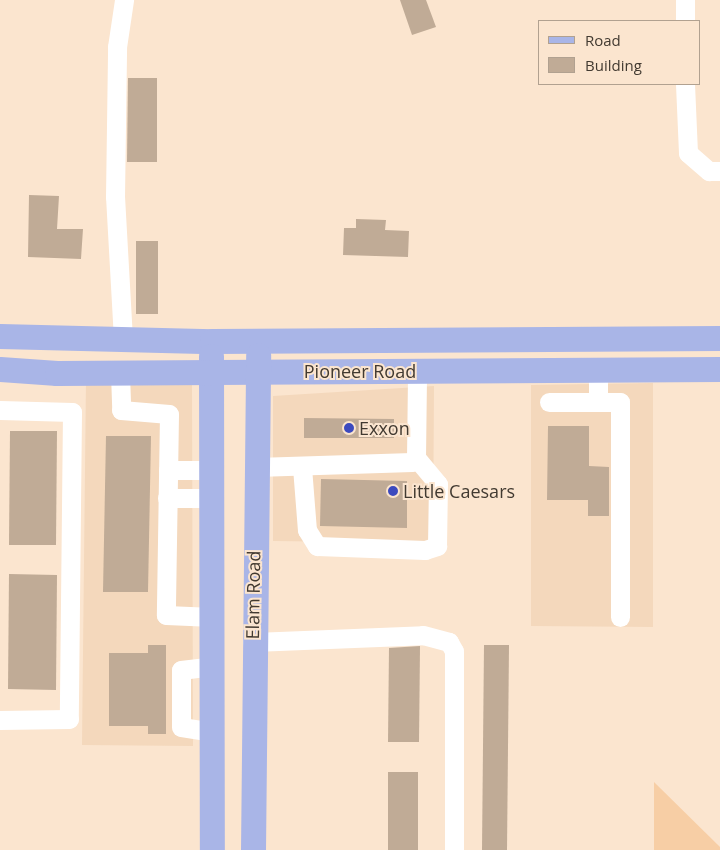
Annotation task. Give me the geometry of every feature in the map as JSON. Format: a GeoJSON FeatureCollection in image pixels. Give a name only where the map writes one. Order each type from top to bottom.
{"type":"FeatureCollection","features":[{"type":"Feature","properties":{"kind":"main road","name":"Pioneer Road"},"geometry":{"type":"LineString","coordinates":[[0,336],[212,341],[720,338]]}},
{"type":"Feature","properties":{"kind":"main road"},"geometry":{"type":"LineString","coordinates":[[598,339],[598,370]]}},
{"type":"Feature","properties":{"kind":"main road","name":"Elam Road"},"geometry":{"type":"LineString","coordinates":[[253,850],[252,642],[258,340]]}},
{"type":"Feature","properties":{"kind":"main road"},"geometry":{"type":"LineString","coordinates":[[417,340],[417,371]]}},
{"type":"Feature","properties":{"kind":"main road"},"geometry":{"type":"LineString","coordinates":[[212,341],[210,372],[213,628],[212,850]]}},
{"type":"Feature","properties":{"kind":"main road","name":"Pioneer Road"},"geometry":{"type":"LineString","coordinates":[[0,369],[120,373],[720,369]]}},
{"type":"Feature","properties":{"kind":"main road"},"geometry":{"type":"LineString","coordinates":[[213,628],[252,642]]}},
{"type":"Feature","properties":{"kind":"lane"},"geometry":{"type":"LineString","coordinates":[[123,339],[115,196],[117,47],[124,0]]}},
{"type":"Feature","properties":{"kind":"lane"},"geometry":{"type":"LineString","coordinates":[[685,0],[685,20]]}},
{"type":"Feature","properties":{"kind":"lane"},"geometry":{"type":"LineString","coordinates":[[685,85],[688,153],[709,171],[720,171]]}},
{"type":"Feature","properties":{"kind":"lane"},"geometry":{"type":"LineString","coordinates":[[598,370],[598,402]]}},
{"type":"Feature","properties":{"kind":"lane"},"geometry":{"type":"LineString","coordinates":[[302,467],[307,530],[317,546],[425,550],[437,546],[438,484],[416,458],[417,371]]}},
{"type":"Feature","properties":{"kind":"lane"},"geometry":{"type":"LineString","coordinates":[[120,373],[121,410],[169,414],[166,615],[213,628]]}},
{"type":"Feature","properties":{"kind":"lane"},"geometry":{"type":"LineString","coordinates":[[549,402],[620,402],[620,616]]}},
{"type":"Feature","properties":{"kind":"lane"},"geometry":{"type":"LineString","coordinates":[[0,410],[72,412],[70,719],[0,720]]}},
{"type":"Feature","properties":{"kind":"lane"},"geometry":{"type":"LineString","coordinates":[[256,467],[406,464],[416,458]]}},
{"type":"Feature","properties":{"kind":"lane"},"geometry":{"type":"LineString","coordinates":[[168,470],[211,470]]}},
{"type":"Feature","properties":{"kind":"lane"},"geometry":{"type":"LineString","coordinates":[[168,498],[212,498]]}},
{"type":"Feature","properties":{"kind":"lane"},"geometry":{"type":"LineString","coordinates":[[252,642],[423,635],[449,642],[454,651],[454,850]]}},
{"type":"Feature","properties":{"kind":"shaded area"},"geometry":{"type":"Polygon","coordinates":[[[86,379],[192,385],[193,746],[82,745],[86,379]]]}},
{"type":"Feature","properties":{"kind":"shaded area"},"geometry":{"type":"Polygon","coordinates":[[[653,383],[653,627],[531,626],[531,385],[653,383]]]}},
{"type":"Feature","properties":{"kind":"shaded area"},"geometry":{"type":"Polygon","coordinates":[[[434,386],[433,543],[273,541],[273,396],[434,386]]]}},
{"type":"Feature","properties":{"kind":"shaded area"},"geometry":{"type":"Polygon","coordinates":[[[654,782],[720,847],[720,850],[654,850],[654,782]]]}},
{"type":"Feature","properties":{"kind":"building"},"geometry":{"type":"Polygon","coordinates":[[[400,0],[426,0],[436,27],[412,35],[400,0]]]}},
{"type":"Feature","properties":{"kind":"building"},"geometry":{"type":"Polygon","coordinates":[[[128,78],[157,78],[157,162],[127,162],[128,78]]]}},
{"type":"Feature","properties":{"kind":"building"},"geometry":{"type":"Polygon","coordinates":[[[29,195],[59,196],[57,229],[83,229],[81,259],[28,257],[29,195]]]}},
{"type":"Feature","properties":{"kind":"building"},"geometry":{"type":"Polygon","coordinates":[[[356,219],[386,220],[385,230],[409,231],[408,257],[343,255],[344,228],[356,228],[356,219]]]}},
{"type":"Feature","properties":{"kind":"building"},"geometry":{"type":"Polygon","coordinates":[[[136,241],[158,241],[158,314],[136,314],[136,241]]]}},
{"type":"Feature","properties":{"kind":"building","name":"Exxon"},"geometry":{"type":"Polygon","coordinates":[[[304,418],[394,419],[394,438],[304,438],[304,418]]]}},
{"type":"Feature","properties":{"kind":"building"},"geometry":{"type":"Polygon","coordinates":[[[548,426],[589,426],[589,466],[609,467],[609,516],[588,516],[588,500],[547,500],[548,426]]]}},
{"type":"Feature","properties":{"kind":"building"},"geometry":{"type":"Polygon","coordinates":[[[10,431],[57,431],[56,545],[9,545],[10,431]]]}},
{"type":"Feature","properties":{"kind":"building"},"geometry":{"type":"Polygon","coordinates":[[[106,436],[151,436],[148,592],[103,592],[106,436]]]}},
{"type":"Feature","properties":{"kind":"building"},"geometry":{"type":"Polygon","coordinates":[[[321,479],[407,481],[407,528],[320,526],[321,479]]]}},
{"type":"Feature","properties":{"kind":"building"},"geometry":{"type":"Polygon","coordinates":[[[9,574],[57,575],[56,690],[8,689],[9,574]]]}},
{"type":"Feature","properties":{"kind":"building"},"geometry":{"type":"Polygon","coordinates":[[[148,645],[166,645],[166,734],[148,734],[148,726],[109,726],[109,653],[148,653],[148,645]]]}},
{"type":"Feature","properties":{"kind":"building"},"geometry":{"type":"Polygon","coordinates":[[[484,645],[509,645],[507,850],[482,850],[484,645]]]}},
{"type":"Feature","properties":{"kind":"building"},"geometry":{"type":"Polygon","coordinates":[[[420,646],[419,742],[388,742],[389,648],[420,646]]]}},
{"type":"Feature","properties":{"kind":"building"},"geometry":{"type":"Polygon","coordinates":[[[388,772],[418,772],[418,850],[388,850],[388,772]]]}},
{"type":"Feature","properties":{"kind":"place","name":"Exxon"},"geometry":{"type":"Point","coordinates":[349,428]}},
{"type":"Feature","properties":{"kind":"place","name":"Little Caesars"},"geometry":{"type":"Point","coordinates":[393,491]}}]}
